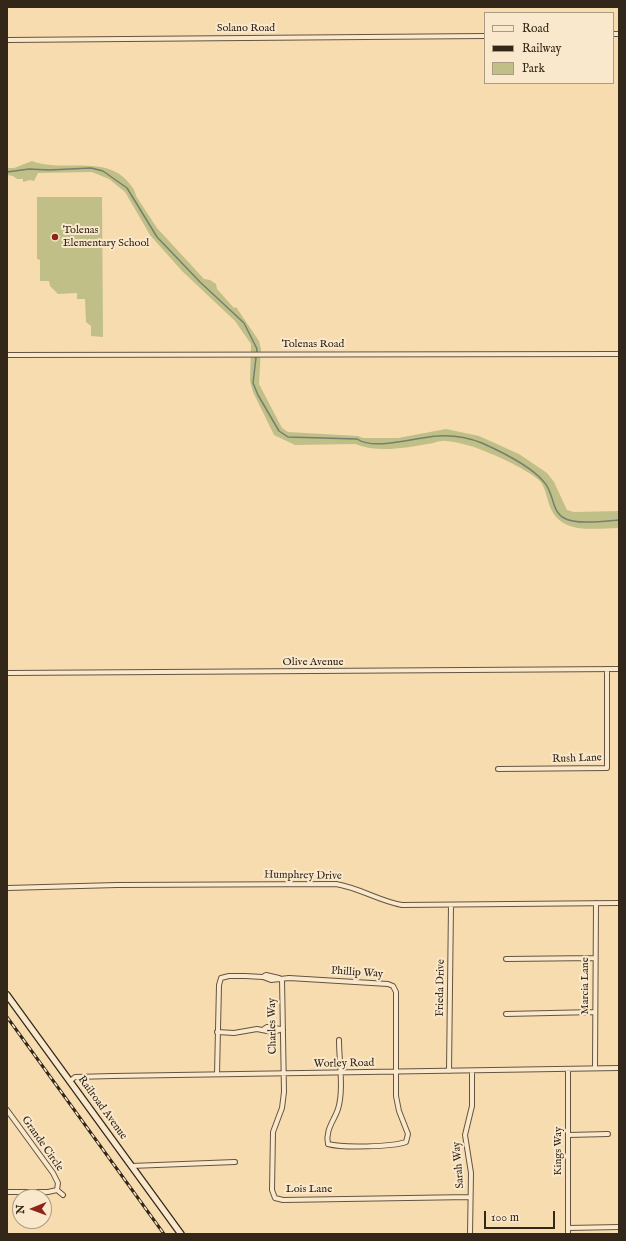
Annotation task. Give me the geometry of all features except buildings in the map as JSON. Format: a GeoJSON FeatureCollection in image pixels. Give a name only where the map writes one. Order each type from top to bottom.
{"type":"FeatureCollection","features":[{"type":"Feature","properties":{"kind":"main road","name":"Railroad Avenue"},"geometry":{"type":"LineString","coordinates":[[7,995],[181,1234]]}},
{"type":"Feature","properties":{"kind":"street","name":"Solano Road"},"geometry":{"type":"LineString","coordinates":[[7,40],[484,36]]}},
{"type":"Feature","properties":{"kind":"street","name":"Tolenas Road"},"geometry":{"type":"LineString","coordinates":[[7,355],[619,354]]}},
{"type":"Feature","properties":{"kind":"street","name":"Rush Lane"},"geometry":{"type":"LineString","coordinates":[[498,769],[607,768],[607,669]]}},
{"type":"Feature","properties":{"kind":"street","name":"Olive Avenue"},"geometry":{"type":"LineString","coordinates":[[7,673],[619,669]]}},
{"type":"Feature","properties":{"kind":"street","name":"Humphrey Drive"},"geometry":{"type":"LineString","coordinates":[[7,888],[117,885],[336,884],[347,885],[382,901],[402,905],[619,903]]}},
{"type":"Feature","properties":{"kind":"street","name":"Marcia Lane"},"geometry":{"type":"LineString","coordinates":[[595,1068],[596,903]]}},
{"type":"Feature","properties":{"kind":"street","name":"Frieda Drive"},"geometry":{"type":"LineString","coordinates":[[449,1071],[451,905]]}},
{"type":"Feature","properties":{"kind":"street"},"geometry":{"type":"LineString","coordinates":[[506,960],[596,958]]}},
{"type":"Feature","properties":{"kind":"street","name":"Phillip Way"},"geometry":{"type":"LineString","coordinates":[[217,1074],[219,985],[221,978],[229,976],[263,977],[266,980],[289,978],[365,982],[388,984],[393,986],[396,992],[396,1072]]}},
{"type":"Feature","properties":{"kind":"street","name":"Charles Way"},"geometry":{"type":"LineString","coordinates":[[282,979],[283,1074]]}},
{"type":"Feature","properties":{"kind":"street"},"geometry":{"type":"LineString","coordinates":[[506,1014],[595,1012]]}},
{"type":"Feature","properties":{"kind":"street"},"geometry":{"type":"LineString","coordinates":[[217,1032],[234,1033],[264,1029],[267,1032],[272,1032],[283,1029]]}},
{"type":"Feature","properties":{"kind":"street"},"geometry":{"type":"LineString","coordinates":[[339,1040],[340,1102],[329,1128],[327,1138],[328,1144],[335,1146],[399,1144],[406,1142],[408,1134],[399,1111],[396,1096],[396,1072]]}},
{"type":"Feature","properties":{"kind":"street","name":"Worley Road"},"geometry":{"type":"LineString","coordinates":[[70,1081],[75,1077],[619,1068]]}},
{"type":"Feature","properties":{"kind":"street","name":"Kings Way"},"geometry":{"type":"LineString","coordinates":[[568,1069],[568,1234]]}},
{"type":"Feature","properties":{"kind":"street","name":"Sarah Way"},"geometry":{"type":"LineString","coordinates":[[470,1234],[470,1173],[465,1135],[472,1106],[472,1071]]}},
{"type":"Feature","properties":{"kind":"street","name":"Lois Lane"},"geometry":{"type":"LineString","coordinates":[[283,1074],[284,1092],[282,1108],[273,1132],[272,1190],[275,1198],[283,1200],[470,1197]]}},
{"type":"Feature","properties":{"kind":"street","name":"Grande Circle"},"geometry":{"type":"LineString","coordinates":[[7,1110],[53,1173],[58,1183],[57,1190]]}},
{"type":"Feature","properties":{"kind":"street"},"geometry":{"type":"LineString","coordinates":[[568,1134],[608,1134]]}},
{"type":"Feature","properties":{"kind":"street"},"geometry":{"type":"LineString","coordinates":[[131,1166],[235,1162]]}},
{"type":"Feature","properties":{"kind":"street","name":"Grande Circle"},"geometry":{"type":"LineString","coordinates":[[7,1192],[48,1192],[57,1190]]}},
{"type":"Feature","properties":{"kind":"street","name":"Grande Circle"},"geometry":{"type":"LineString","coordinates":[[57,1190],[63,1195]]}},
{"type":"Feature","properties":{"kind":"street"},"geometry":{"type":"LineString","coordinates":[[568,1228],[619,1227]]}},
{"type":"Feature","properties":{"kind":"green space"},"geometry":{"type":"Polygon","coordinates":[[[32,161],[44,164],[96,166],[119,174],[129,183],[157,228],[204,279],[210,280],[216,284],[217,289],[234,308],[236,307],[259,341],[261,349],[259,384],[282,428],[288,432],[358,436],[363,438],[398,438],[446,429],[479,436],[519,454],[547,473],[554,482],[567,510],[574,512],[619,511],[619,528],[590,529],[563,523],[556,517],[551,509],[544,487],[540,481],[524,470],[501,458],[468,445],[443,441],[410,447],[382,449],[364,447],[355,444],[295,445],[274,435],[253,392],[250,381],[251,344],[235,321],[182,271],[150,235],[125,192],[109,179],[92,172],[38,173],[34,181],[30,180],[23,182],[23,179],[17,179],[13,176],[7,175],[7,168],[14,168],[32,161]]]}},
{"type":"Feature","properties":{"kind":"green space"},"geometry":{"type":"Polygon","coordinates":[[[37,197],[102,197],[103,337],[91,336],[91,326],[86,322],[85,299],[77,299],[77,293],[58,294],[50,286],[49,281],[40,281],[40,260],[37,259],[37,197]]]}},
{"type":"Feature","properties":{"kind":"waterway"},"geometry":{"type":"LineString","coordinates":[[7,172],[29,169],[49,170],[91,168],[103,171],[127,188],[157,237],[200,282],[244,323],[257,349],[253,383],[258,395],[279,431],[288,437],[357,439],[374,444],[385,444],[438,436],[455,436],[472,440],[507,455],[532,470],[547,486],[557,511],[564,518],[583,522],[619,520]]}},
{"type":"Feature","properties":{"kind":"railway"},"geometry":{"type":"LineString","coordinates":[[7,1017],[164,1234]]}},
{"type":"Feature","properties":{"kind":"place","name":"Tolenas Elementary School"},"geometry":{"type":"Point","coordinates":[55,237]}}]}
